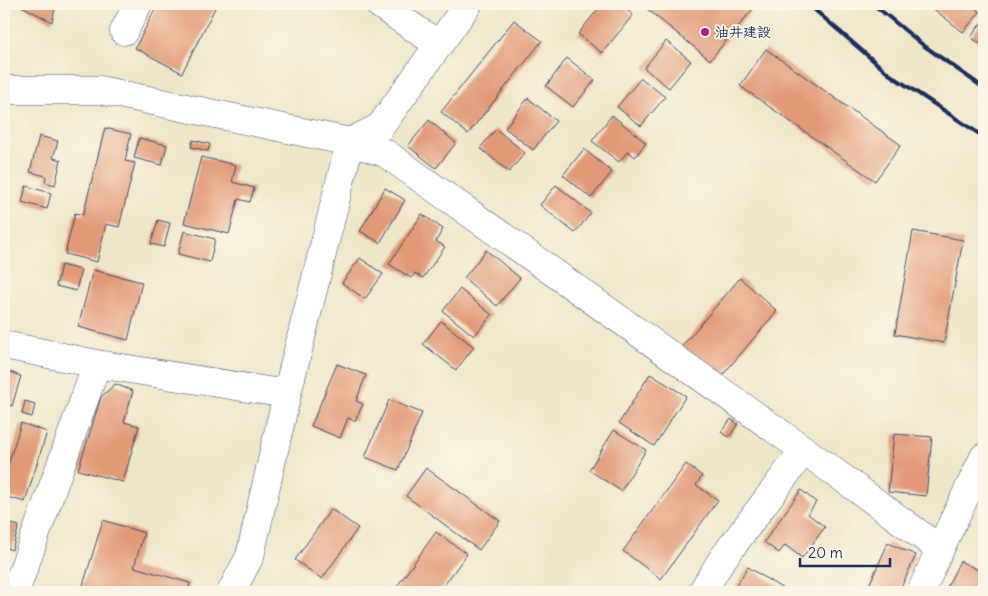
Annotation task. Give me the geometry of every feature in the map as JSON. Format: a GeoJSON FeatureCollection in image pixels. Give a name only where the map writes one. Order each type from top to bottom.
{"type":"FeatureCollection","features":[{"type":"Feature","properties":{"kind":"street"},"geometry":{"type":"LineString","coordinates":[[124,31],[138,4]]}},
{"type":"Feature","properties":{"kind":"street"},"geometry":{"type":"LineString","coordinates":[[378,4],[438,45]]}},
{"type":"Feature","properties":{"kind":"street"},"geometry":{"type":"LineString","coordinates":[[231,592],[250,556],[287,394],[350,142],[380,127],[468,4]]}},
{"type":"Feature","properties":{"kind":"street"},"geometry":{"type":"LineString","coordinates":[[4,90],[100,90],[350,142],[385,153],[804,450],[940,549]]}},
{"type":"Feature","properties":{"kind":"street"},"geometry":{"type":"LineString","coordinates":[[4,345],[97,364],[287,394]]}},
{"type":"Feature","properties":{"kind":"street"},"geometry":{"type":"LineString","coordinates":[[16,592],[97,364]]}},
{"type":"Feature","properties":{"kind":"street"},"geometry":{"type":"LineString","coordinates":[[702,592],[721,561],[804,450]]}},
{"type":"Feature","properties":{"kind":"street"},"geometry":{"type":"LineString","coordinates":[[921,592],[984,457]]}},
{"type":"Feature","properties":{"kind":"building"},"geometry":{"type":"Polygon","coordinates":[[[18,4],[56,4],[52,22],[18,4]]]}},
{"type":"Feature","properties":{"kind":"building"},"geometry":{"type":"Polygon","coordinates":[[[158,4],[217,4],[182,73],[135,48],[158,4]]]}},
{"type":"Feature","properties":{"kind":"building"},"geometry":{"type":"Polygon","coordinates":[[[602,4],[619,4],[633,15],[602,53],[578,34],[602,4]]]}},
{"type":"Feature","properties":{"kind":"building","name":"油井建設"},"geometry":{"type":"Polygon","coordinates":[[[641,4],[757,4],[710,60],[641,4]]]}},
{"type":"Feature","properties":{"kind":"building"},"geometry":{"type":"Polygon","coordinates":[[[927,4],[970,4],[980,12],[963,32],[927,4]]]}},
{"type":"Feature","properties":{"kind":"building"},"geometry":{"type":"Polygon","coordinates":[[[984,19],[984,47],[971,37],[984,19]]]}},
{"type":"Feature","properties":{"kind":"building"},"geometry":{"type":"Polygon","coordinates":[[[514,20],[542,41],[468,134],[441,112],[514,20]]]}},
{"type":"Feature","properties":{"kind":"building"},"geometry":{"type":"Polygon","coordinates":[[[666,41],[691,61],[669,88],[644,68],[666,41]]]}},
{"type":"Feature","properties":{"kind":"building"},"geometry":{"type":"Polygon","coordinates":[[[766,49],[901,145],[875,181],[740,86],[766,49]]]}},
{"type":"Feature","properties":{"kind":"building"},"geometry":{"type":"Polygon","coordinates":[[[567,58],[595,80],[573,107],[546,86],[567,58]]]}},
{"type":"Feature","properties":{"kind":"building"},"geometry":{"type":"Polygon","coordinates":[[[641,78],[665,97],[641,126],[617,107],[641,78]]]}},
{"type":"Feature","properties":{"kind":"building"},"geometry":{"type":"Polygon","coordinates":[[[528,98],[556,121],[533,150],[505,128],[528,98]]]}},
{"type":"Feature","properties":{"kind":"building"},"geometry":{"type":"Polygon","coordinates":[[[612,115],[646,143],[635,157],[628,151],[619,162],[592,141],[612,115]]]}},
{"type":"Feature","properties":{"kind":"building"},"geometry":{"type":"Polygon","coordinates":[[[429,120],[456,143],[436,168],[408,146],[429,120]]]}},
{"type":"Feature","properties":{"kind":"building"},"geometry":{"type":"Polygon","coordinates":[[[105,128],[131,134],[125,161],[135,163],[119,227],[106,224],[97,262],[65,254],[75,213],[83,215],[105,128]]]}},
{"type":"Feature","properties":{"kind":"building"},"geometry":{"type":"Polygon","coordinates":[[[496,129],[525,153],[509,172],[480,148],[496,129]]]}},
{"type":"Feature","properties":{"kind":"building"},"geometry":{"type":"Polygon","coordinates":[[[39,136],[58,141],[53,158],[61,160],[55,185],[45,182],[46,176],[30,172],[39,136]]]}},
{"type":"Feature","properties":{"kind":"building"},"geometry":{"type":"Polygon","coordinates":[[[139,138],[167,145],[162,165],[134,158],[139,138]]]}},
{"type":"Feature","properties":{"kind":"building"},"geometry":{"type":"Polygon","coordinates":[[[193,140],[210,144],[208,151],[191,147],[193,140]]]}},
{"type":"Feature","properties":{"kind":"building"},"geometry":{"type":"Polygon","coordinates":[[[584,149],[612,172],[591,198],[563,175],[584,149]]]}},
{"type":"Feature","properties":{"kind":"building"},"geometry":{"type":"Polygon","coordinates":[[[201,157],[236,165],[232,182],[254,188],[250,202],[238,199],[229,234],[184,223],[201,157]]]}},
{"type":"Feature","properties":{"kind":"building"},"geometry":{"type":"Polygon","coordinates":[[[556,185],[591,213],[575,233],[540,205],[556,185]]]}},
{"type":"Feature","properties":{"kind":"building"},"geometry":{"type":"Polygon","coordinates":[[[26,186],[51,193],[47,209],[22,202],[26,186]]]}},
{"type":"Feature","properties":{"kind":"building"},"geometry":{"type":"Polygon","coordinates":[[[385,188],[405,200],[380,243],[360,231],[385,188]]]}},
{"type":"Feature","properties":{"kind":"building"},"geometry":{"type":"Polygon","coordinates":[[[422,214],[443,229],[436,241],[445,247],[423,278],[415,273],[411,278],[389,264],[422,214]]]}},
{"type":"Feature","properties":{"kind":"building"},"geometry":{"type":"Polygon","coordinates":[[[158,220],[170,223],[164,247],[151,244],[158,220]]]}},
{"type":"Feature","properties":{"kind":"building"},"geometry":{"type":"Polygon","coordinates":[[[184,231],[215,239],[210,262],[178,254],[184,231]]]}},
{"type":"Feature","properties":{"kind":"building"},"geometry":{"type":"Polygon","coordinates":[[[913,231],[963,240],[944,343],[895,334],[913,231]]]}},
{"type":"Feature","properties":{"kind":"building"},"geometry":{"type":"Polygon","coordinates":[[[486,250],[520,278],[497,306],[464,278],[486,250]]]}},
{"type":"Feature","properties":{"kind":"building"},"geometry":{"type":"Polygon","coordinates":[[[360,258],[383,274],[365,299],[342,283],[360,258]]]}},
{"type":"Feature","properties":{"kind":"building"},"geometry":{"type":"Polygon","coordinates":[[[61,265],[81,270],[76,291],[56,286],[61,265]]]}},
{"type":"Feature","properties":{"kind":"building"},"geometry":{"type":"Polygon","coordinates":[[[93,270],[142,282],[128,340],[78,327],[93,270]]]}},
{"type":"Feature","properties":{"kind":"building"},"geometry":{"type":"Polygon","coordinates":[[[740,278],[777,311],[720,378],[682,346],[740,278]]]}},
{"type":"Feature","properties":{"kind":"building"},"geometry":{"type":"Polygon","coordinates":[[[460,289],[492,315],[474,336],[443,311],[460,289]]]}},
{"type":"Feature","properties":{"kind":"building"},"geometry":{"type":"Polygon","coordinates":[[[441,321],[474,347],[456,370],[423,344],[441,321]]]}},
{"type":"Feature","properties":{"kind":"building"},"geometry":{"type":"Polygon","coordinates":[[[337,364],[366,375],[356,401],[363,404],[355,421],[348,418],[340,438],[311,426],[337,364]]]}},
{"type":"Feature","properties":{"kind":"building"},"geometry":{"type":"Polygon","coordinates":[[[4,370],[21,376],[12,406],[4,404],[4,370]]]}},
{"type":"Feature","properties":{"kind":"building"},"geometry":{"type":"Polygon","coordinates":[[[650,374],[686,396],[654,446],[619,423],[650,374]]]}},
{"type":"Feature","properties":{"kind":"building"},"geometry":{"type":"Polygon","coordinates":[[[115,384],[133,391],[124,422],[139,426],[123,482],[78,470],[101,397],[115,384]]]}},
{"type":"Feature","properties":{"kind":"building"},"geometry":{"type":"Polygon","coordinates":[[[389,400],[422,413],[398,470],[365,457],[389,400]]]}},
{"type":"Feature","properties":{"kind":"building"},"geometry":{"type":"Polygon","coordinates":[[[25,401],[35,404],[32,417],[22,414],[25,401]]]}},
{"type":"Feature","properties":{"kind":"building"},"geometry":{"type":"Polygon","coordinates":[[[731,419],[738,424],[729,437],[721,432],[731,419]]]}},
{"type":"Feature","properties":{"kind":"building"},"geometry":{"type":"Polygon","coordinates":[[[21,423],[47,432],[25,502],[4,496],[4,475],[21,423]]]}},
{"type":"Feature","properties":{"kind":"building"},"geometry":{"type":"Polygon","coordinates":[[[614,430],[646,450],[621,491],[589,470],[614,430]]]}},
{"type":"Feature","properties":{"kind":"building"},"geometry":{"type":"Polygon","coordinates":[[[894,434],[932,437],[926,496],[888,492],[894,434]]]}},
{"type":"Feature","properties":{"kind":"building"},"geometry":{"type":"Polygon","coordinates":[[[686,464],[702,476],[696,485],[718,500],[661,579],[623,551],[686,464]]]}},
{"type":"Feature","properties":{"kind":"building"},"geometry":{"type":"Polygon","coordinates":[[[426,468],[500,521],[479,550],[406,496],[426,468]]]}},
{"type":"Feature","properties":{"kind":"building"},"geometry":{"type":"Polygon","coordinates":[[[801,490],[816,502],[808,514],[825,527],[802,558],[785,545],[779,553],[764,542],[801,490]]]}},
{"type":"Feature","properties":{"kind":"building"},"geometry":{"type":"Polygon","coordinates":[[[331,509],[358,528],[322,579],[295,560],[331,509]]]}},
{"type":"Feature","properties":{"kind":"building"},"geometry":{"type":"Polygon","coordinates":[[[103,520],[144,533],[134,567],[190,583],[188,592],[81,592],[103,520]]]}},
{"type":"Feature","properties":{"kind":"building"},"geometry":{"type":"Polygon","coordinates":[[[4,522],[19,526],[12,550],[4,547],[4,522]]]}},
{"type":"Feature","properties":{"kind":"building"},"geometry":{"type":"Polygon","coordinates":[[[436,532],[467,554],[439,592],[393,592],[436,532]]]}},
{"type":"Feature","properties":{"kind":"building"},"geometry":{"type":"Polygon","coordinates":[[[888,543],[916,555],[899,592],[866,592],[888,543]]]}},
{"type":"Feature","properties":{"kind":"building"},"geometry":{"type":"Polygon","coordinates":[[[960,561],[984,573],[984,592],[952,592],[946,589],[960,561]]]}},
{"type":"Feature","properties":{"kind":"building"},"geometry":{"type":"Polygon","coordinates":[[[748,567],[783,589],[781,592],[732,592],[748,567]]]}},
{"type":"Feature","properties":{"kind":"railway"},"geometry":{"type":"LineString","coordinates":[[808,4],[889,74],[984,137]]}},
{"type":"Feature","properties":{"kind":"railway"},"geometry":{"type":"LineString","coordinates":[[873,4],[923,45],[984,88]]}},
{"type":"Feature","properties":{"kind":"place","name":"油井建設"},"geometry":{"type":"Point","coordinates":[705,32]}}]}
